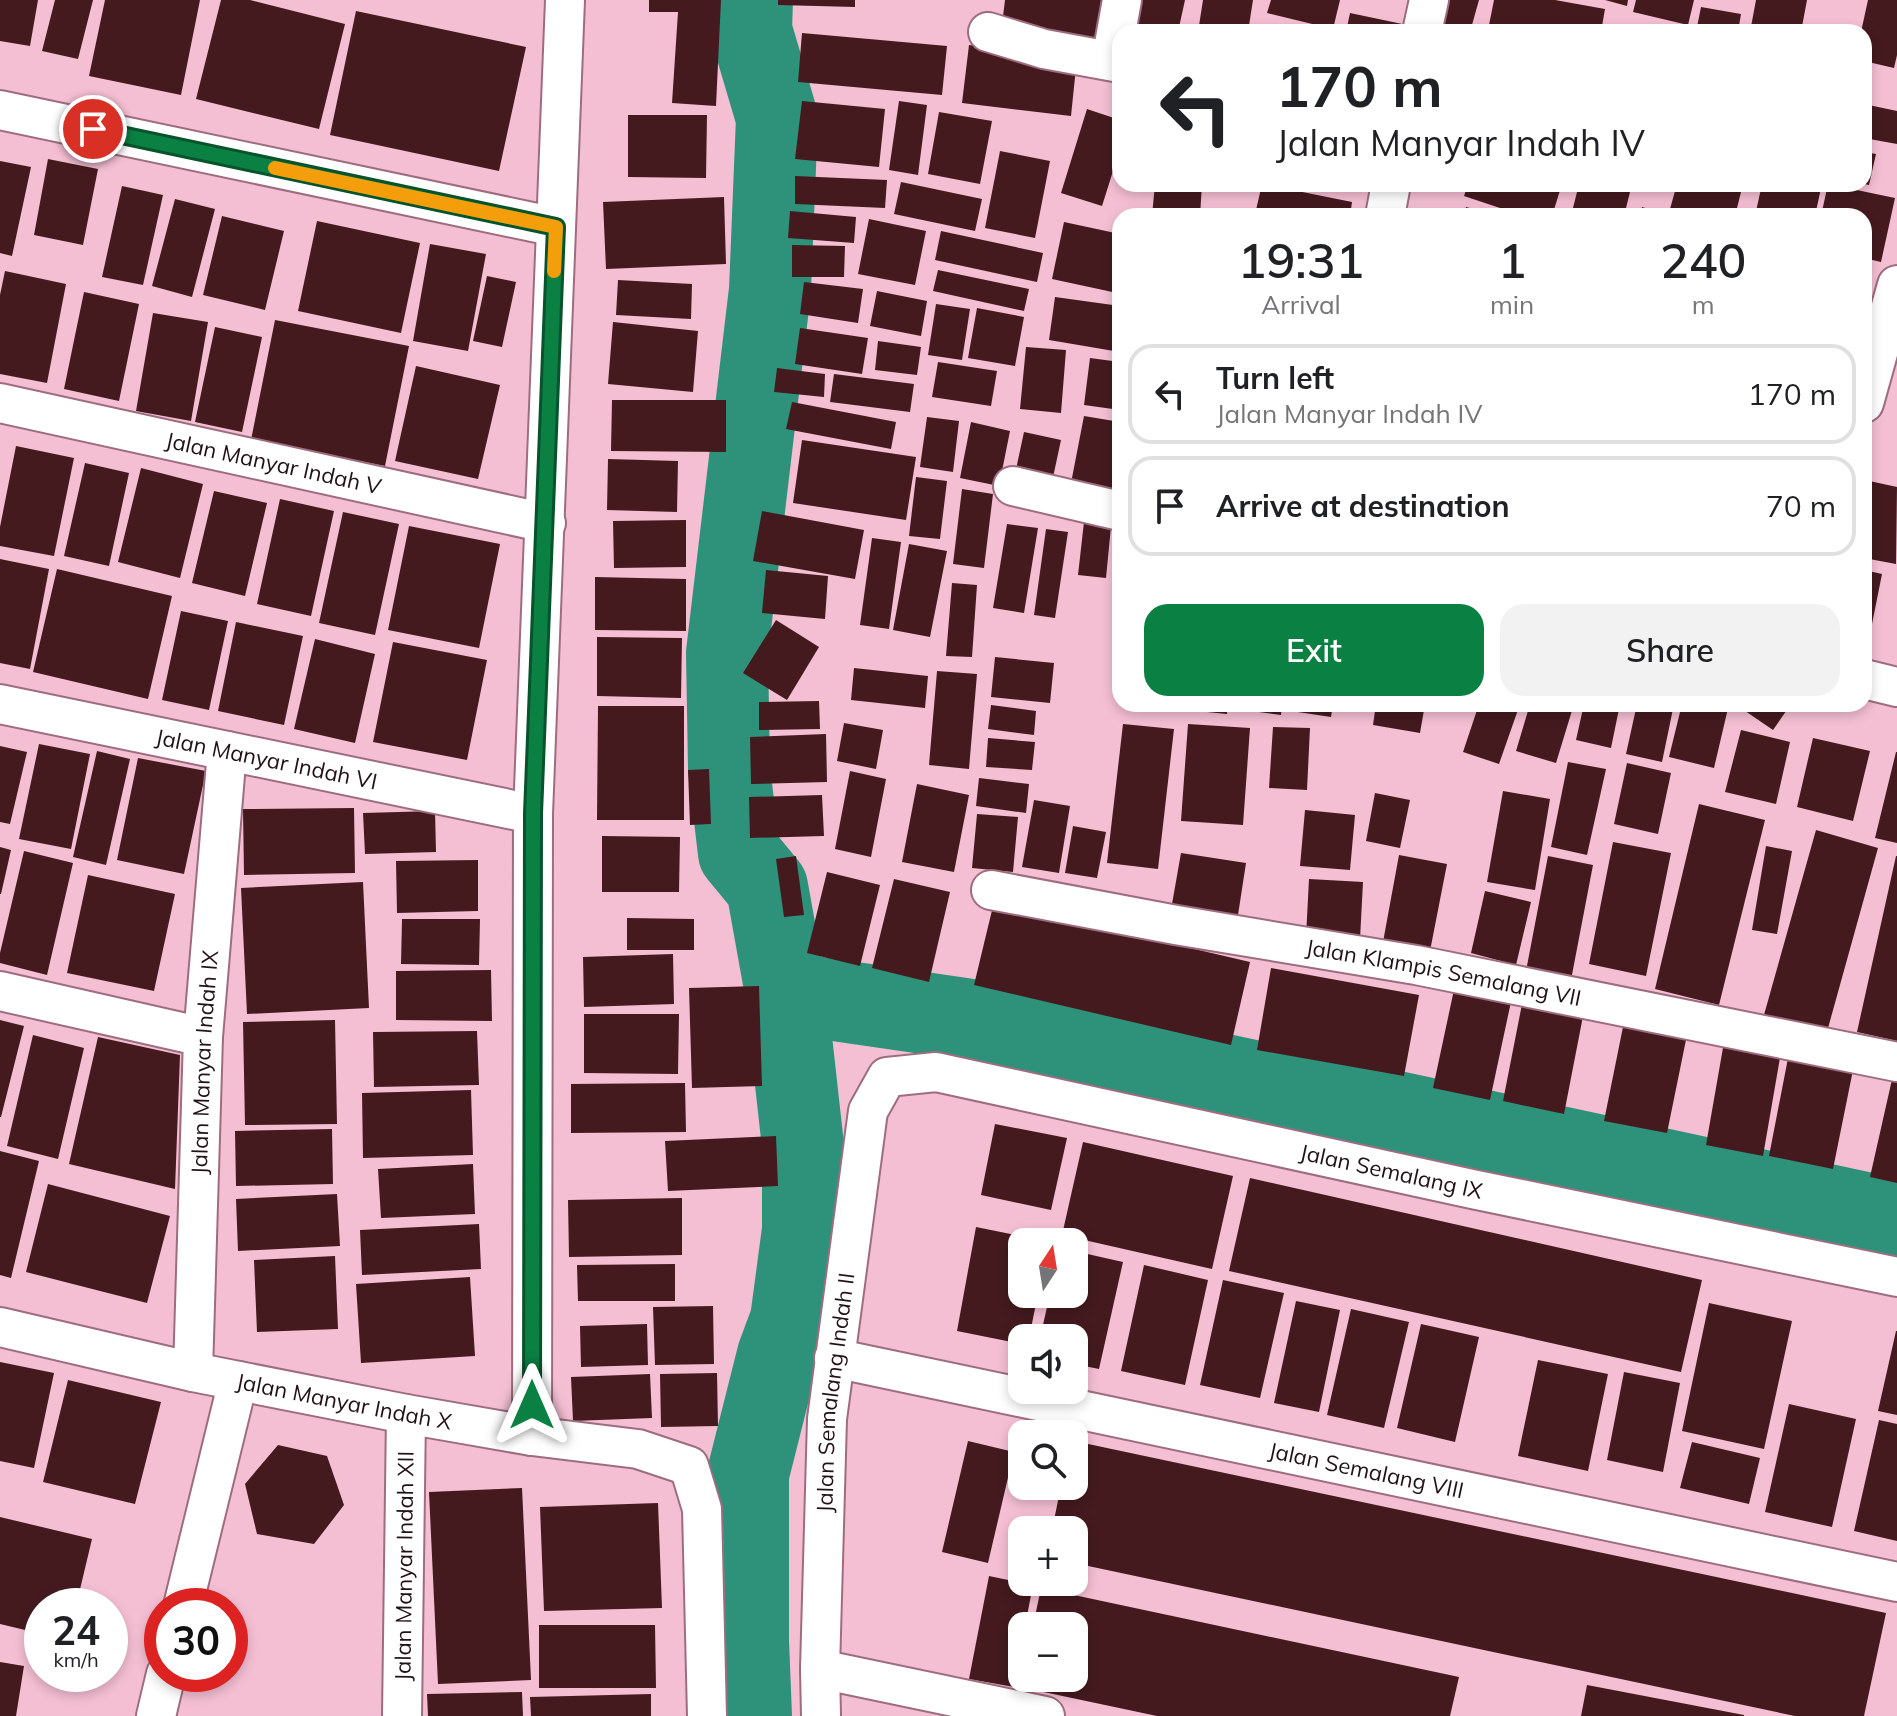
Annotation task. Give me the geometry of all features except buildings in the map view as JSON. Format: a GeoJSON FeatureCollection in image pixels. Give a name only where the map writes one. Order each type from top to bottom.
{"type":"FeatureCollection","features":[{"type":"Feature","properties":{"kind":"street"},"geometry":{"type":"LineString","coordinates":[[532,1436],[533,814],[565,0]]}},
{"type":"Feature","properties":{"kind":"street"},"geometry":{"type":"LineString","coordinates":[[1120,24],[1122,0]]}},
{"type":"Feature","properties":{"kind":"street"},"geometry":{"type":"LineString","coordinates":[[1424,24],[1429,0]]}},
{"type":"Feature","properties":{"kind":"street"},"geometry":{"type":"LineString","coordinates":[[988,32],[1044,49],[1112,61]]}},
{"type":"Feature","properties":{"kind":"street"},"geometry":{"type":"LineString","coordinates":[[0,110],[556,227]]}},
{"type":"Feature","properties":{"kind":"street"},"geometry":{"type":"LineString","coordinates":[[1872,374],[1897,285]]}},
{"type":"Feature","properties":{"kind":"street","name":"Jalan Manyar Indah V"},"geometry":{"type":"LineString","coordinates":[[0,403],[546,523]]}},
{"type":"Feature","properties":{"kind":"street"},"geometry":{"type":"LineString","coordinates":[[1013,486],[1112,509]]}},
{"type":"Feature","properties":{"kind":"street"},"geometry":{"type":"LineString","coordinates":[[1872,681],[1897,687]]}},
{"type":"Feature","properties":{"kind":"street","name":"Jalan Manyar Indah VI"},"geometry":{"type":"LineString","coordinates":[[0,704],[533,814]]}},
{"type":"Feature","properties":{"kind":"street","name":"Jalan Manyar Indah IX"},"geometry":{"type":"LineString","coordinates":[[193,1372],[203,1037],[227,751]]}},
{"type":"Feature","properties":{"kind":"street","name":"Jalan Klampis Semalang VII"},"geometry":{"type":"LineString","coordinates":[[991,890],[1416,965],[1897,1062]]}},
{"type":"Feature","properties":{"kind":"street"},"geometry":{"type":"LineString","coordinates":[[0,991],[203,1037]]}},
{"type":"Feature","properties":{"kind":"street","name":"Jalan Semalang IX"},"geometry":{"type":"LineString","coordinates":[[887,1077],[936,1072],[1472,1189],[1897,1277]]}},
{"type":"Feature","properties":{"kind":"street","name":"Jalan Semalang Indah II"},"geometry":{"type":"LineString","coordinates":[[821,1716],[827,1419],[868,1111],[887,1077]]}},
{"type":"Feature","properties":{"kind":"street","name":"Jalan Manyar Indah X"},"geometry":{"type":"LineString","coordinates":[[0,1327],[193,1372],[406,1414],[532,1436],[638,1449],[689,1466],[702,1509],[707,1716]]}},
{"type":"Feature","properties":{"kind":"street","name":"Jalan Semalang VIII"},"geometry":{"type":"LineString","coordinates":[[834,1358],[1897,1582]]}},
{"type":"Feature","properties":{"kind":"street"},"geometry":{"type":"LineString","coordinates":[[187,1588],[238,1381]]}},
{"type":"Feature","properties":{"kind":"street","name":"Jalan Manyar Indah XII"},"geometry":{"type":"LineString","coordinates":[[402,1716],[406,1414]]}},
{"type":"Feature","properties":{"kind":"street"},"geometry":{"type":"LineString","coordinates":[[820,1669],[1045,1716]]}},
{"type":"Feature","properties":{"kind":"street"},"geometry":{"type":"LineString","coordinates":[[156,1716],[162,1692]]}},
{"type":"Feature","properties":{"kind":"waterway"},"geometry":{"type":"LineString","coordinates":[[751,1716],[748,1474],[778,1355],[791,1320],[803,1230],[803,1146],[786,993],[767,887],[739,853],[729,768],[727,653],[770,290],[777,118],[751,30],[752,0]]}},
{"type":"Feature","properties":{"kind":"waterway"},"geometry":{"type":"LineString","coordinates":[[786,993],[965,1019],[1897,1220]]}},
{"type":"Feature","properties":{"kind":"slow traffic"},"geometry":{"type":"LineString","coordinates":[[275,168],[556,227],[554,271]]}},
{"type":"Feature","properties":{"kind":"route"},"geometry":{"type":"LineString","coordinates":[[93,129],[556,227],[533,814],[532,1405]]}}]}
